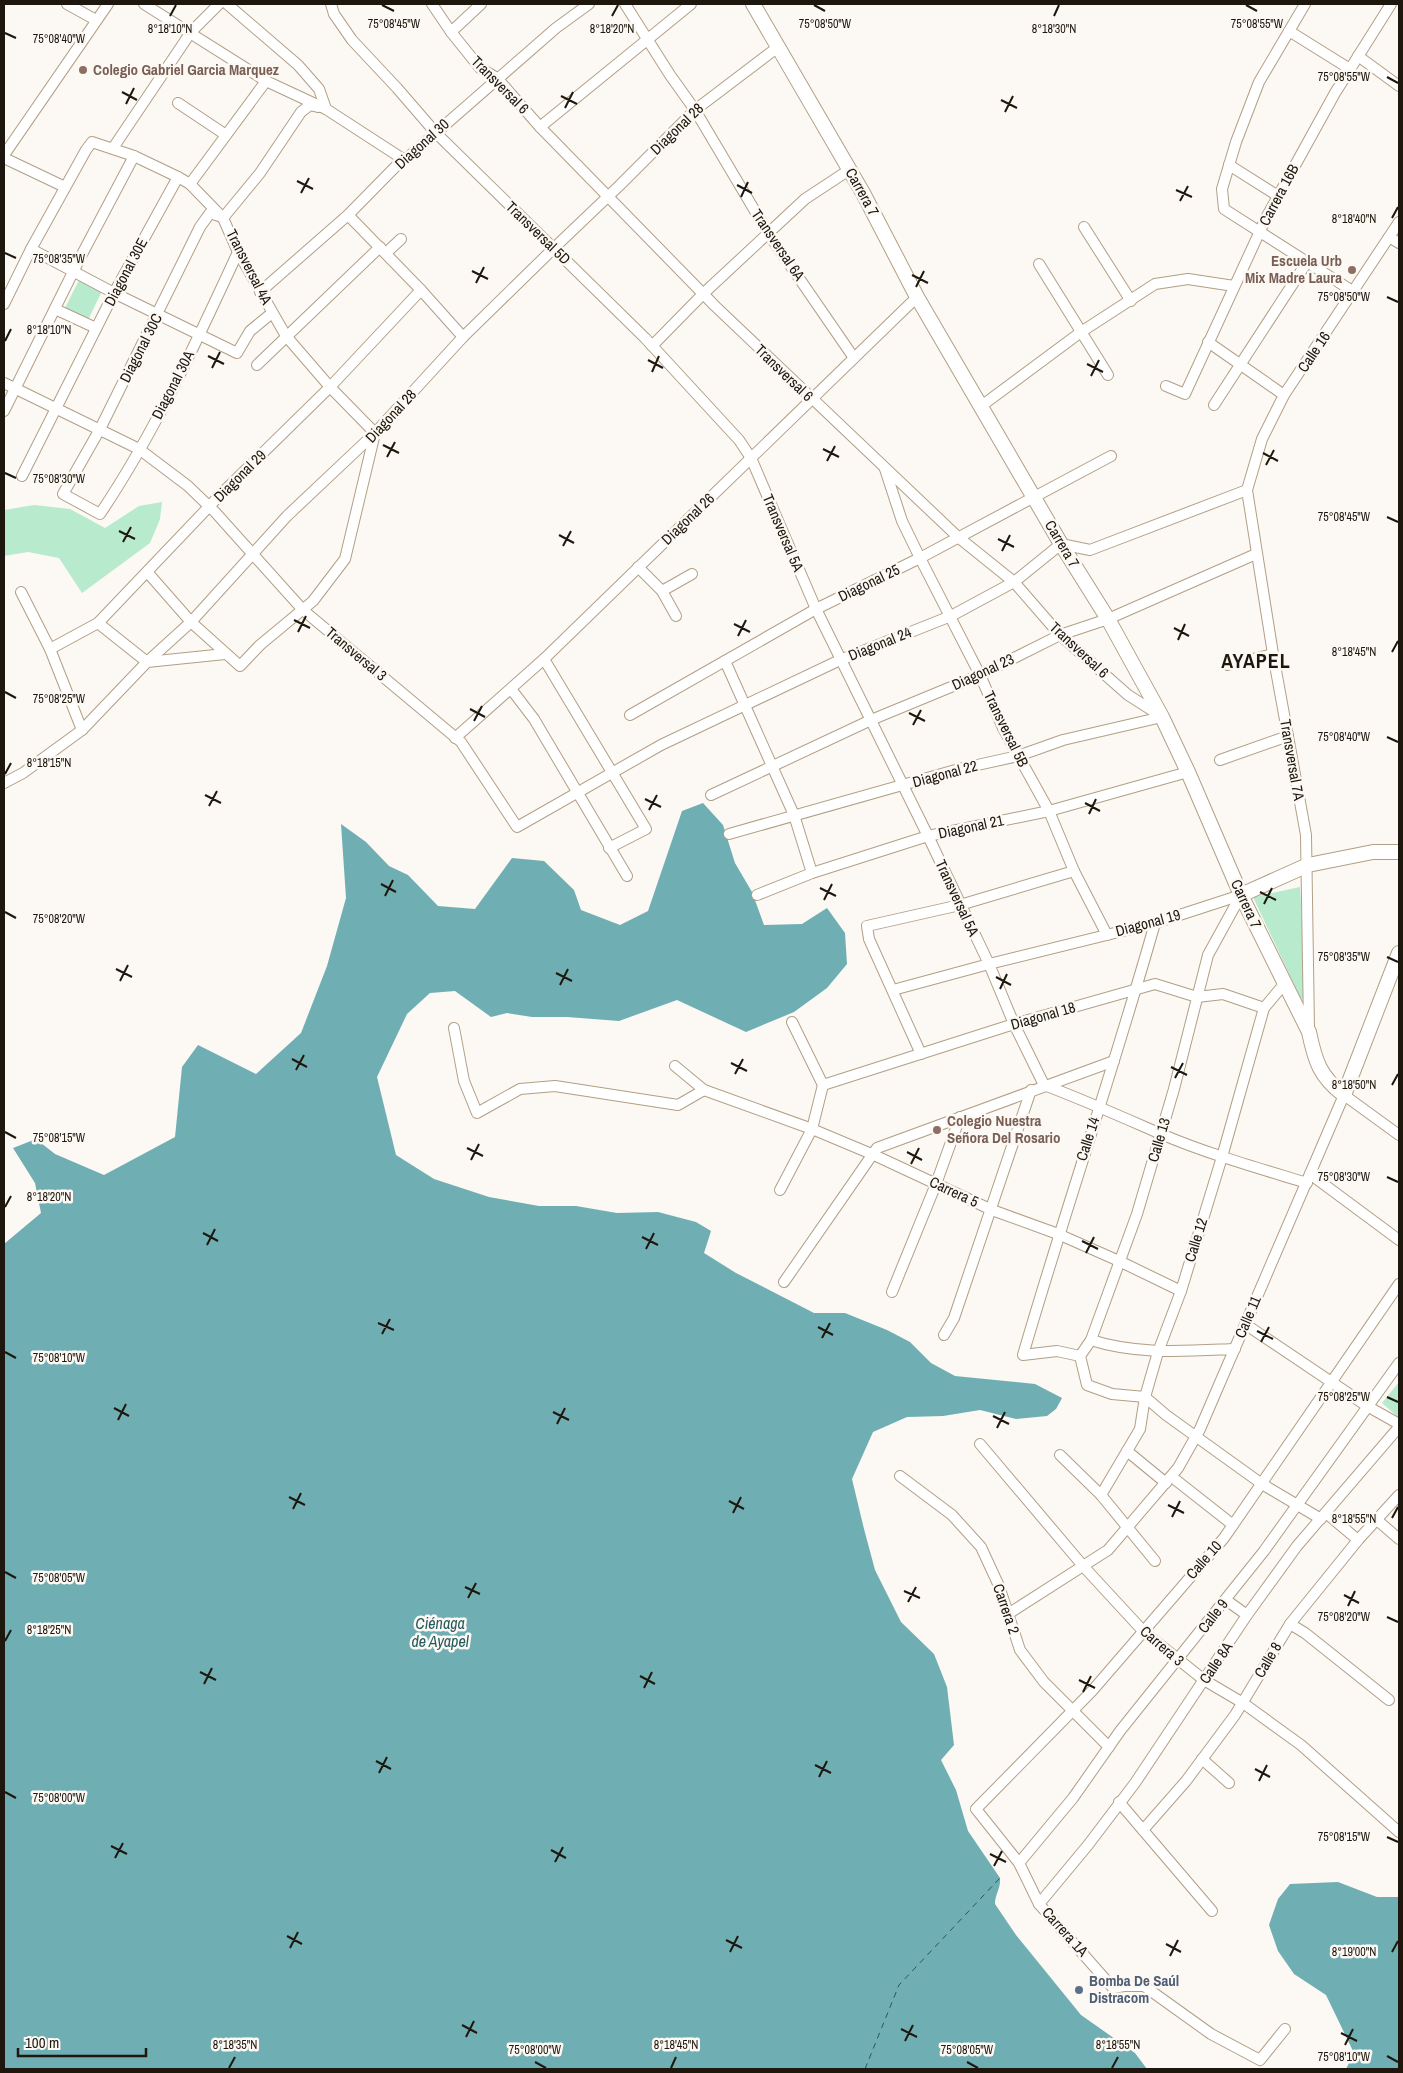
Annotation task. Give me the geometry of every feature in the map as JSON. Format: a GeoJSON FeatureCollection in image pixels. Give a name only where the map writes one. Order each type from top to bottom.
{"type":"FeatureCollection","features":[{"type":"Feature","properties":{"kind":"main road","name":"Carrera 7"},"geometry":{"type":"LineString","coordinates":[[754,4],[849,170],[917,297],[1061,544],[1108,619],[1162,717],[1241,895],[1309,1032],[1314,1057],[1319,1068],[1328,1084],[1344,1095]]}},
{"type":"Feature","properties":{"kind":"main road","name":"Diagonal 19"},"geometry":{"type":"LineString","coordinates":[[1241,895],[1308,865],[1373,852],[1399,852]]}},
{"type":"Feature","properties":{"kind":"main road","name":"Calle 11"},"geometry":{"type":"LineString","coordinates":[[1344,1095],[1399,953]]}},
{"type":"Feature","properties":{"kind":"street"},"geometry":{"type":"LineString","coordinates":[[67,4],[96,20]]}},
{"type":"Feature","properties":{"kind":"street"},"geometry":{"type":"LineString","coordinates":[[4,304],[65,187],[4,156],[108,4]]}},
{"type":"Feature","properties":{"kind":"street"},"geometry":{"type":"LineString","coordinates":[[144,4],[266,81],[326,109],[403,159]]}},
{"type":"Feature","properties":{"kind":"street"},"geometry":{"type":"LineString","coordinates":[[113,148],[191,32],[219,4]]}},
{"type":"Feature","properties":{"kind":"street"},"geometry":{"type":"LineString","coordinates":[[226,4],[298,65],[319,89],[326,109]]}},
{"type":"Feature","properties":{"kind":"street","name":"Transversal 5D"},"geometry":{"type":"LineString","coordinates":[[332,4],[334,14],[352,40],[435,132],[652,346],[739,440],[751,458]]}},
{"type":"Feature","properties":{"kind":"street","name":"Transversal 6"},"geometry":{"type":"LineString","coordinates":[[432,4],[451,32],[480,68],[497,78],[540,128],[609,196],[715,306],[958,537],[1014,582],[1060,635],[1128,695],[1162,717]]}},
{"type":"Feature","properties":{"kind":"street"},"geometry":{"type":"LineString","coordinates":[[451,32],[481,4]]}},
{"type":"Feature","properties":{"kind":"street","name":"Diagonal 30"},"geometry":{"type":"LineString","coordinates":[[260,292],[348,216],[403,159],[556,28],[590,4]]}},
{"type":"Feature","properties":{"kind":"street","name":"Transversal 6A"},"geometry":{"type":"LineString","coordinates":[[625,4],[648,37],[670,75],[695,110],[768,233],[854,358]]}},
{"type":"Feature","properties":{"kind":"street"},"geometry":{"type":"LineString","coordinates":[[540,128],[648,37],[691,4]]}},
{"type":"Feature","properties":{"kind":"street"},"geometry":{"type":"LineString","coordinates":[[1305,4],[1260,82],[1236,142],[1222,189],[1224,209],[1354,292]]}},
{"type":"Feature","properties":{"kind":"street","name":"Carrera 16B"},"geometry":{"type":"LineString","coordinates":[[1166,386],[1185,394],[1259,232],[1278,196],[1350,69],[1391,4]]}},
{"type":"Feature","properties":{"kind":"street"},"geometry":{"type":"LineString","coordinates":[[1289,31],[1350,69]]}},
{"type":"Feature","properties":{"kind":"street","name":"Diagonal 28"},"geometry":{"type":"LineString","coordinates":[[4,783],[23,773],[82,730],[148,662],[191,622],[287,516],[376,433],[463,337],[695,110],[778,46]]}},
{"type":"Feature","properties":{"kind":"street"},"geometry":{"type":"LineString","coordinates":[[1358,56],[1399,86]]}},
{"type":"Feature","properties":{"kind":"street"},"geometry":{"type":"LineString","coordinates":[[190,184],[266,81]]}},
{"type":"Feature","properties":{"kind":"street"},"geometry":{"type":"LineString","coordinates":[[178,103],[226,135]]}},
{"type":"Feature","properties":{"kind":"street"},"geometry":{"type":"LineString","coordinates":[[223,218],[260,173],[301,112],[310,105],[326,109]]}},
{"type":"Feature","properties":{"kind":"street","name":"Transversal 4A"},"geometry":{"type":"LineString","coordinates":[[65,187],[92,142],[134,156],[190,184],[223,218],[238,252],[286,336],[330,387],[376,433]]}},
{"type":"Feature","properties":{"kind":"street"},"geometry":{"type":"LineString","coordinates":[[4,411],[73,271],[134,156]]}},
{"type":"Feature","properties":{"kind":"street"},"geometry":{"type":"LineString","coordinates":[[1229,166],[1278,196]]}},
{"type":"Feature","properties":{"kind":"street"},"geometry":{"type":"LineString","coordinates":[[652,346],[704,293],[805,199],[849,170]]}},
{"type":"Feature","properties":{"kind":"street","name":"Diagonal 30E"},"geometry":{"type":"LineString","coordinates":[[22,476],[114,293],[178,177]]}},
{"type":"Feature","properties":{"kind":"street","name":"Diagonal 30C"},"geometry":{"type":"LineString","coordinates":[[100,514],[63,494],[100,429],[200,227],[210,213],[223,218]]}},
{"type":"Feature","properties":{"kind":"street"},"geometry":{"type":"LineString","coordinates":[[348,216],[383,250],[463,337]]}},
{"type":"Feature","properties":{"kind":"street","name":"Calle 16"},"geometry":{"type":"LineString","coordinates":[[1247,490],[1262,439],[1284,395],[1399,222]]}},
{"type":"Feature","properties":{"kind":"street"},"geometry":{"type":"LineString","coordinates":[[1084,227],[1131,301]]}},
{"type":"Feature","properties":{"kind":"street"},"geometry":{"type":"LineString","coordinates":[[1389,237],[1399,243]]}},
{"type":"Feature","properties":{"kind":"street"},"geometry":{"type":"LineString","coordinates":[[256,365],[383,250],[401,239]]}},
{"type":"Feature","properties":{"kind":"street"},"geometry":{"type":"LineString","coordinates":[[31,249],[157,315],[237,353],[250,331],[272,313]]}},
{"type":"Feature","properties":{"kind":"street","name":"Diagonal 30A"},"geometry":{"type":"LineString","coordinates":[[100,514],[139,449],[199,335],[238,252]]}},
{"type":"Feature","properties":{"kind":"street"},"geometry":{"type":"LineString","coordinates":[[1214,406],[1306,262]]}},
{"type":"Feature","properties":{"kind":"street"},"geometry":{"type":"LineString","coordinates":[[1039,264],[1108,375]]}},
{"type":"Feature","properties":{"kind":"street"},"geometry":{"type":"LineString","coordinates":[[980,407],[1081,332],[1155,284],[1188,279],[1234,286]]}},
{"type":"Feature","properties":{"kind":"street","name":"Diagonal 29"},"geometry":{"type":"LineString","coordinates":[[50,649],[98,623],[330,387],[421,290]]}},
{"type":"Feature","properties":{"kind":"street","name":"Diagonal 26"},"geometry":{"type":"LineString","coordinates":[[455,738],[544,659],[917,297]]}},
{"type":"Feature","properties":{"kind":"street"},"geometry":{"type":"LineString","coordinates":[[55,309],[96,328]]}},
{"type":"Feature","properties":{"kind":"street"},"geometry":{"type":"LineString","coordinates":[[1208,342],[1284,395]]}},
{"type":"Feature","properties":{"kind":"street","name":"Transversal 3"},"geometry":{"type":"LineString","coordinates":[[4,383],[139,449],[188,486],[210,507],[303,610],[461,742],[518,827]]}},
{"type":"Feature","properties":{"kind":"street"},"geometry":{"type":"LineString","coordinates":[[148,573],[191,622],[240,666],[260,645],[313,601],[345,559],[376,433]]}},
{"type":"Feature","properties":{"kind":"street","name":"Diagonal 25"},"geometry":{"type":"LineString","coordinates":[[630,715],[816,609],[920,558],[1111,456]]}},
{"type":"Feature","properties":{"kind":"street","name":"Transversal 5A"},"geometry":{"type":"LineString","coordinates":[[751,458],[816,609],[928,836],[1044,1085]]}},
{"type":"Feature","properties":{"kind":"street","name":"Transversal 5B"},"geometry":{"type":"LineString","coordinates":[[884,468],[902,521],[980,675],[1003,728],[1049,811],[1074,871],[1107,935]]}},
{"type":"Feature","properties":{"kind":"street"},"geometry":{"type":"LineString","coordinates":[[1061,544],[1090,550],[1247,490]]}},
{"type":"Feature","properties":{"kind":"street","name":"Transversal 7A"},"geometry":{"type":"LineString","coordinates":[[1247,490],[1273,654],[1306,835],[1308,865],[1309,1032]]}},
{"type":"Feature","properties":{"kind":"street","name":"Diagonal 24"},"geometry":{"type":"LineString","coordinates":[[518,827],[661,745],[840,660],[951,616],[1014,582],[1061,544]]}},
{"type":"Feature","properties":{"kind":"street","name":"Diagonal 23"},"geometry":{"type":"LineString","coordinates":[[711,795],[871,720],[980,675],[1060,635],[1108,619],[1256,554]]}},
{"type":"Feature","properties":{"kind":"street"},"geometry":{"type":"LineString","coordinates":[[638,567],[662,591],[676,616]]}},
{"type":"Feature","properties":{"kind":"street"},"geometry":{"type":"LineString","coordinates":[[662,591],[692,574]]}},
{"type":"Feature","properties":{"kind":"street"},"geometry":{"type":"LineString","coordinates":[[21,592],[50,649],[82,730]]}},
{"type":"Feature","properties":{"kind":"street"},"geometry":{"type":"LineString","coordinates":[[98,623],[148,662],[226,654]]}},
{"type":"Feature","properties":{"kind":"street"},"geometry":{"type":"LineString","coordinates":[[1228,665],[1273,654]]}},
{"type":"Feature","properties":{"kind":"street"},"geometry":{"type":"LineString","coordinates":[[544,659],[646,829],[609,848]]}},
{"type":"Feature","properties":{"kind":"street"},"geometry":{"type":"LineString","coordinates":[[725,661],[794,815],[812,873]]}},
{"type":"Feature","properties":{"kind":"street"},"geometry":{"type":"LineString","coordinates":[[511,689],[534,719],[579,792],[609,848],[627,876]]}},
{"type":"Feature","properties":{"kind":"street","name":"Diagonal 22"},"geometry":{"type":"LineString","coordinates":[[729,834],[959,769],[1018,756],[1063,740],[1162,717]]}},
{"type":"Feature","properties":{"kind":"street"},"geometry":{"type":"LineString","coordinates":[[1220,760],[1288,736]]}},
{"type":"Feature","properties":{"kind":"street","name":"Diagonal 21"},"geometry":{"type":"LineString","coordinates":[[757,896],[812,873],[928,836],[1049,811],[1188,772]]}},
{"type":"Feature","properties":{"kind":"street"},"geometry":{"type":"LineString","coordinates":[[921,1054],[869,938],[867,926],[960,905],[1074,871]]}},
{"type":"Feature","properties":{"kind":"street","name":"Diagonal 19"},"geometry":{"type":"LineString","coordinates":[[893,990],[989,964],[1155,924],[1241,895]]}},
{"type":"Feature","properties":{"kind":"street","name":"Calle 13"},"geometry":{"type":"LineString","coordinates":[[1080,1356],[1091,1340],[1137,1214],[1161,1134],[1208,955],[1241,895]]}},
{"type":"Feature","properties":{"kind":"street","name":"Calle 14"},"geometry":{"type":"LineString","coordinates":[[1080,1356],[1057,1351],[1023,1355],[1058,1234],[1114,1061],[1155,924]]}},
{"type":"Feature","properties":{"kind":"street","name":"Calle 12"},"geometry":{"type":"LineString","coordinates":[[1101,1495],[1140,1429],[1145,1397],[1158,1352],[1180,1291],[1222,1157],[1264,1008],[1284,983]]}},
{"type":"Feature","properties":{"kind":"street","name":"Diagonal 18"},"geometry":{"type":"LineString","coordinates":[[823,1086],[1014,1024],[1155,984],[1197,996],[1223,994],[1264,1008]]}},
{"type":"Feature","properties":{"kind":"street"},"geometry":{"type":"LineString","coordinates":[[780,1190],[812,1129],[823,1086],[792,1022]]}},
{"type":"Feature","properties":{"kind":"street"},"geometry":{"type":"LineString","coordinates":[[454,1028],[464,1081],[477,1114],[520,1089],[555,1086],[678,1106],[704,1090]]}},
{"type":"Feature","properties":{"kind":"street"},"geometry":{"type":"LineString","coordinates":[[784,1282],[874,1155],[877,1148],[1044,1085],[1114,1061]]}},
{"type":"Feature","properties":{"kind":"street","name":"Carrera 5"},"geometry":{"type":"LineString","coordinates":[[675,1066],[704,1090],[812,1129],[874,1155],[992,1210],[1058,1234],[1119,1260],[1180,1291]]}},
{"type":"Feature","properties":{"kind":"street"},"geometry":{"type":"LineString","coordinates":[[1044,1085],[1099,1106],[1161,1134],[1222,1157],[1309,1179],[1399,1240]]}},
{"type":"Feature","properties":{"kind":"street"},"geometry":{"type":"LineString","coordinates":[[944,1335],[954,1318],[1031,1090]]}},
{"type":"Feature","properties":{"kind":"street"},"geometry":{"type":"LineString","coordinates":[[1344,1095],[1399,1135]]}},
{"type":"Feature","properties":{"kind":"street","name":"Calle 11"},"geometry":{"type":"LineString","coordinates":[[1008,1614],[1108,1550],[1169,1480],[1196,1436],[1344,1095]]}},
{"type":"Feature","properties":{"kind":"street"},"geometry":{"type":"LineString","coordinates":[[892,1292],[936,1184],[960,1117]]}},
{"type":"Feature","properties":{"kind":"street","name":"Calle 10"},"geometry":{"type":"LineString","coordinates":[[976,1809],[1073,1711],[1144,1632],[1233,1525],[1399,1284]]}},
{"type":"Feature","properties":{"kind":"street"},"geometry":{"type":"LineString","coordinates":[[1246,1324],[1399,1426]]}},
{"type":"Feature","properties":{"kind":"street"},"geometry":{"type":"LineString","coordinates":[[1091,1340],[1108,1346],[1158,1352],[1235,1349]]}},
{"type":"Feature","properties":{"kind":"street"},"geometry":{"type":"LineString","coordinates":[[1080,1356],[1087,1385],[1112,1394],[1145,1397],[1262,1484],[1298,1505],[1324,1516],[1358,1540]]}},
{"type":"Feature","properties":{"kind":"street","name":"Calle 9"},"geometry":{"type":"LineString","coordinates":[[1019,1863],[1073,1798],[1109,1747],[1226,1600],[1298,1505],[1399,1363]]}},
{"type":"Feature","properties":{"kind":"street","name":"Calle 8A"},"geometry":{"type":"LineString","coordinates":[[1039,1904],[1088,1845],[1135,1783],[1247,1615],[1297,1546],[1399,1426]]}},
{"type":"Feature","properties":{"kind":"street","name":"Carrera 3"},"geometry":{"type":"LineString","coordinates":[[980,1444],[1084,1567],[1144,1632],[1204,1680],[1243,1704],[1301,1745],[1399,1832]]}},
{"type":"Feature","properties":{"kind":"street"},"geometry":{"type":"LineString","coordinates":[[1127,1451],[1233,1525]]}},
{"type":"Feature","properties":{"kind":"street"},"geometry":{"type":"LineString","coordinates":[[1060,1455],[1101,1495],[1155,1561]]}},
{"type":"Feature","properties":{"kind":"street","name":"Carrera 2"},"geometry":{"type":"LineString","coordinates":[[900,1476],[952,1515],[981,1547],[999,1586],[1020,1650],[1044,1682],[1109,1747]]}},
{"type":"Feature","properties":{"kind":"street","name":"Calle 8"},"geometry":{"type":"LineString","coordinates":[[1143,1830],[1186,1782],[1243,1704],[1290,1624],[1358,1540],[1399,1495]]}},
{"type":"Feature","properties":{"kind":"street"},"geometry":{"type":"LineString","coordinates":[[1377,1520],[1399,1540]]}},
{"type":"Feature","properties":{"kind":"street"},"geometry":{"type":"LineString","coordinates":[[1226,1600],[1247,1615]]}},
{"type":"Feature","properties":{"kind":"street"},"geometry":{"type":"LineString","coordinates":[[1290,1624],[1305,1633],[1389,1700]]}},
{"type":"Feature","properties":{"kind":"street"},"geometry":{"type":"LineString","coordinates":[[1202,1759],[1229,1783]]}},
{"type":"Feature","properties":{"kind":"street"},"geometry":{"type":"LineString","coordinates":[[1119,1802],[1212,1911]]}},
{"type":"Feature","properties":{"kind":"street","name":"Carrera 1A"},"geometry":{"type":"LineString","coordinates":[[976,1809],[1019,1863],[1039,1904],[1114,1988],[1144,1986],[1211,2034],[1260,2060],[1284,2029]]}},
{"type":"Feature","properties":{"kind":"green space"},"geometry":{"type":"Polygon","coordinates":[[[80,278],[102,291],[87,322],[64,310],[80,278]]]}},
{"type":"Feature","properties":{"kind":"green space"},"geometry":{"type":"Polygon","coordinates":[[[162,502],[160,519],[150,543],[82,593],[59,558],[28,552],[4,556],[4,510],[34,505],[70,509],[105,528],[139,506],[162,502]]]}},
{"type":"Feature","properties":{"kind":"green space"},"geometry":{"type":"Polygon","coordinates":[[[1300,887],[1306,998],[1301,999],[1253,897],[1300,887]]]}},
{"type":"Feature","properties":{"kind":"green space"},"geometry":{"type":"Polygon","coordinates":[[[1399,1382],[1399,1418],[1382,1403],[1399,1382]]]}},
{"type":"Feature","properties":{"kind":"water","name":"Ciénaga de Ayapel"},"geometry":{"type":"Polygon","coordinates":[[[703,803],[723,825],[735,863],[752,892],[764,925],[802,924],[827,908],[845,933],[847,964],[827,988],[794,1012],[746,1032],[677,1000],[619,1021],[567,1017],[532,1017],[507,1013],[491,1017],[455,991],[430,993],[407,1014],[377,1077],[396,1155],[434,1179],[489,1197],[539,1206],[576,1206],[617,1213],[658,1212],[696,1222],[711,1231],[704,1253],[736,1273],[814,1313],[845,1313],[887,1330],[910,1342],[931,1363],[955,1376],[1035,1384],[1062,1398],[1056,1409],[1047,1416],[1016,1419],[980,1410],[943,1416],[907,1417],[873,1432],[852,1479],[875,1570],[901,1622],[934,1654],[947,1687],[954,1745],[941,1760],[956,1790],[968,1831],[1000,1878],[995,1904],[1016,1935],[1081,2015],[1135,2053],[1147,2069],[4,2069],[4,1244],[41,1213],[35,1183],[13,1148],[36,1139],[55,1154],[104,1175],[175,1137],[182,1067],[198,1045],[256,1074],[301,1033],[327,966],[346,898],[341,824],[366,842],[389,866],[408,875],[438,906],[475,909],[512,858],[544,861],[574,890],[581,910],[620,925],[648,911],[682,811],[703,803]]]}},
{"type":"Feature","properties":{"kind":"water"},"geometry":{"type":"Polygon","coordinates":[[[1338,1882],[1377,1897],[1399,1897],[1399,2069],[1346,2069],[1354,2053],[1326,1995],[1294,1974],[1278,1951],[1269,1925],[1278,1899],[1290,1884],[1338,1882]]]}},
{"type":"Feature","properties":{"kind":"ferry route"},"geometry":{"type":"LineString","coordinates":[[865,2069],[899,1985],[1000,1878]]}},
{"type":"Feature","properties":{"kind":"place","name":"Colegio Gabriel Garcia Marquez"},"geometry":{"type":"Point","coordinates":[83,70]}},
{"type":"Feature","properties":{"kind":"place","name":"Escuela Urb Mix Madre Laura"},"geometry":{"type":"Point","coordinates":[1352,270]}},
{"type":"Feature","properties":{"kind":"place","name":"Colegio Nuestra Señora Del Rosario"},"geometry":{"type":"Point","coordinates":[937,1130]}},
{"type":"Feature","properties":{"kind":"place","name":"Bomba De Saúl Distracom"},"geometry":{"type":"Point","coordinates":[1079,1990]}},
{"type":"Feature","properties":{"kind":"district","name":"AYAPEL"},"geometry":{"type":"Point","coordinates":[1256,661]}}]}
